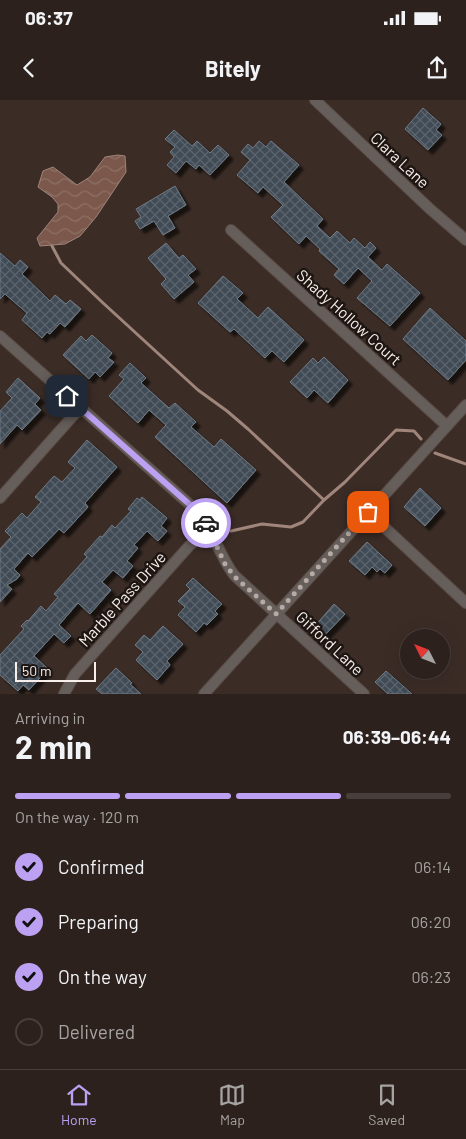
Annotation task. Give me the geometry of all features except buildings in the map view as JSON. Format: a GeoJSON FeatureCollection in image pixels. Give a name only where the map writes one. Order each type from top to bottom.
{"type":"FeatureCollection","features":[{"type":"Feature","properties":{"kind":"street","name":"Clara Lane"},"geometry":{"type":"LineString","coordinates":[[315,100],[430,209],[466,240]]}},
{"type":"Feature","properties":{"kind":"street","name":"Shady Hollow Court"},"geometry":{"type":"LineString","coordinates":[[231,230],[447,426]]}},
{"type":"Feature","properties":{"kind":"street","name":"Gifford Lane"},"geometry":{"type":"LineString","coordinates":[[0,336],[197,511],[210,530],[225,564],[234,576],[364,694]]}},
{"type":"Feature","properties":{"kind":"street"},"geometry":{"type":"LineString","coordinates":[[204,694],[466,405]]}},
{"type":"Feature","properties":{"kind":"street"},"geometry":{"type":"LineString","coordinates":[[0,498],[80,408]]}},
{"type":"Feature","properties":{"kind":"street"},"geometry":{"type":"LineString","coordinates":[[368,512],[466,603]]}},
{"type":"Feature","properties":{"kind":"street","name":"Marble Pass Drive"},"geometry":{"type":"LineString","coordinates":[[64,694],[75,674],[190,545],[210,530]]}},
{"type":"Feature","properties":{"kind":"water"},"geometry":{"type":"Polygon","coordinates":[[[125,156],[126,172],[96,217],[80,236],[65,244],[40,246],[37,238],[58,212],[58,204],[38,187],[43,171],[53,167],[77,185],[90,177],[105,157],[125,156]]]}},
{"type":"Feature","properties":{"kind":"waterway"},"geometry":{"type":"LineString","coordinates":[[52,246],[61,263],[102,302],[198,390],[248,429],[324,500],[345,482],[396,430],[414,431],[421,439]]}},
{"type":"Feature","properties":{"kind":"waterway"},"geometry":{"type":"LineString","coordinates":[[435,453],[466,464]]}},
{"type":"Feature","properties":{"kind":"waterway"},"geometry":{"type":"LineString","coordinates":[[231,531],[262,524],[291,527],[303,522],[324,500]]}},
{"type":"Feature","properties":{"kind":"way so far"},"geometry":{"type":"LineString","coordinates":[[206,523],[225,564],[234,576],[276,614],[368,512]]}},
{"type":"Feature","properties":{"kind":"route"},"geometry":{"type":"LineString","coordinates":[[67,396],[197,511],[206,523]]}}]}
